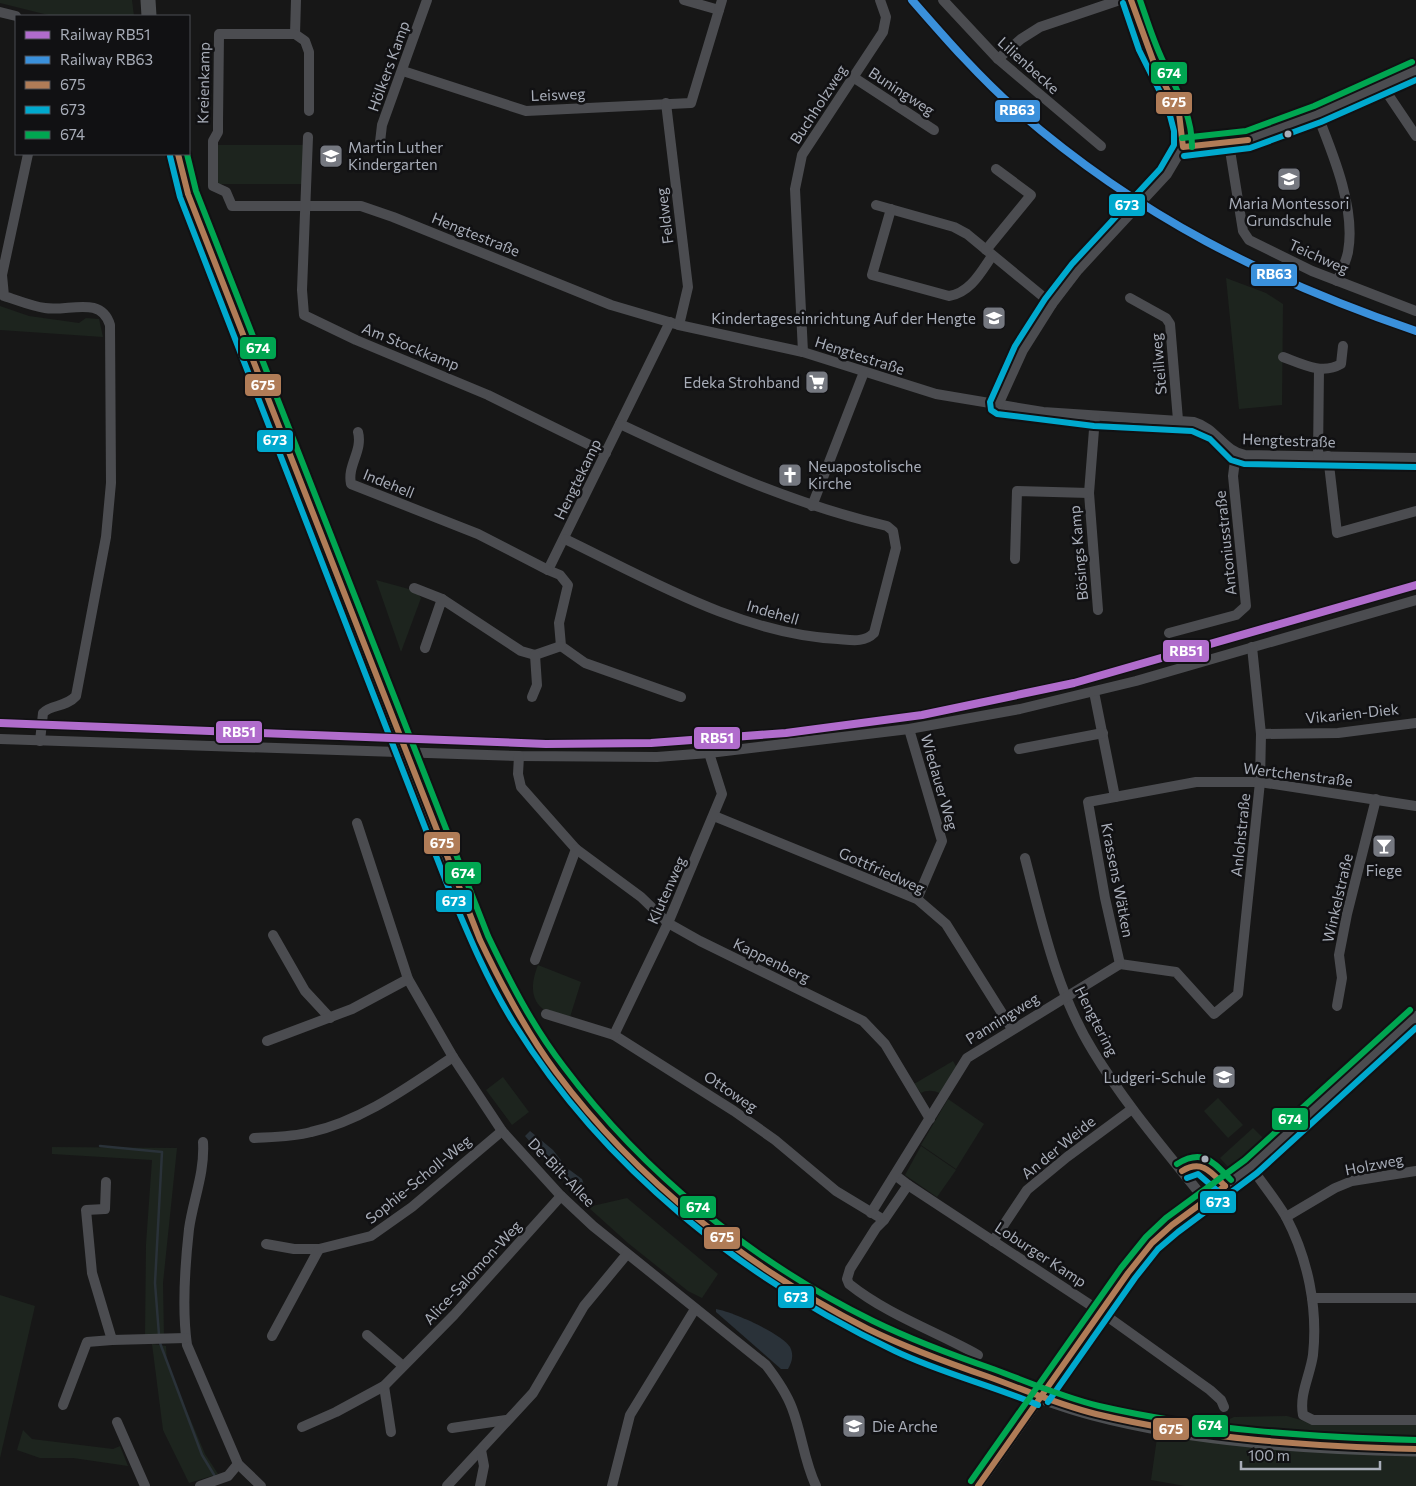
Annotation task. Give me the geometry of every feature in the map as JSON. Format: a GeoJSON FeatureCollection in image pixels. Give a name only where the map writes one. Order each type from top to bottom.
{"type":"FeatureCollection","features":[{"type":"Feature","properties":{"kind":"main road"},"geometry":{"type":"LineString","coordinates":[[148,0],[149,15]]}},
{"type":"Feature","properties":{"kind":"main road"},"geometry":{"type":"LineString","coordinates":[[178,155],[188,194],[425,805],[480,940],[520,1018],[577,1099],[636,1164],[708,1226],[808,1294],[914,1349],[1040,1397],[1095,1414],[1176,1430],[1312,1444],[1416,1449]]}},
{"type":"Feature","properties":{"kind":"street"},"geometry":{"type":"LineString","coordinates":[[296,0],[295,34],[305,41],[309,52],[309,111]]}},
{"type":"Feature","properties":{"kind":"street","name":"Hölkers Kamp"},"geometry":{"type":"LineString","coordinates":[[380,142],[382,125],[427,0]]}},
{"type":"Feature","properties":{"kind":"street"},"geometry":{"type":"LineString","coordinates":[[684,0],[720,5]]}},
{"type":"Feature","properties":{"kind":"street","name":"Buchholzweg"},"geometry":{"type":"LineString","coordinates":[[803,352],[795,189],[797,172],[802,155],[853,78],[885,25],[885,10],[880,0]]}},
{"type":"Feature","properties":{"kind":"street","name":"Lilienbecke"},"geometry":{"type":"LineString","coordinates":[[943,0],[998,59],[1101,146]]}},
{"type":"Feature","properties":{"kind":"street"},"geometry":{"type":"LineString","coordinates":[[998,59],[1021,39],[1040,27],[1120,0]]}},
{"type":"Feature","properties":{"kind":"street"},"geometry":{"type":"LineString","coordinates":[[998,405],[1023,350],[1052,304],[1078,270],[1157,184],[1175,162],[1183,147],[1183,130],[1176,105],[1147,46],[1131,0]]}},
{"type":"Feature","properties":{"kind":"street","name":"Leisweg"},"geometry":{"type":"LineString","coordinates":[[403,71],[526,111],[690,103],[720,5]]}},
{"type":"Feature","properties":{"kind":"street"},"geometry":{"type":"LineString","coordinates":[[0,12],[15,16]]}},
{"type":"Feature","properties":{"kind":"street","name":"Kreienkamp"},"geometry":{"type":"LineString","coordinates":[[295,34],[219,34],[218,132],[213,141],[213,186],[226,192],[232,206],[306,206]]}},
{"type":"Feature","properties":{"kind":"street"},"geometry":{"type":"LineString","coordinates":[[1183,147],[1228,144],[1248,140],[1364,95],[1416,70]]}},
{"type":"Feature","properties":{"kind":"street","name":"Buningweg"},"geometry":{"type":"LineString","coordinates":[[853,78],[934,130]]}},
{"type":"Feature","properties":{"kind":"street"},"geometry":{"type":"LineString","coordinates":[[1383,86],[1416,136]]}},
{"type":"Feature","properties":{"kind":"street","name":"Feldweg"},"geometry":{"type":"LineString","coordinates":[[666,104],[688,287],[675,323]]}},
{"type":"Feature","properties":{"kind":"street"},"geometry":{"type":"LineString","coordinates":[[1317,114],[1332,152],[1347,214],[1348,252],[1337,281]]}},
{"type":"Feature","properties":{"kind":"street"},"geometry":{"type":"LineString","coordinates":[[306,206],[308,137]]}},
{"type":"Feature","properties":{"kind":"street","name":"Teichweg"},"geometry":{"type":"LineString","coordinates":[[1228,144],[1244,235],[1249,240],[1304,267],[1416,311]]}},
{"type":"Feature","properties":{"kind":"street"},"geometry":{"type":"LineString","coordinates":[[28,155],[2,275],[4,296],[45,308],[91,307],[107,315],[110,325],[111,482],[106,537],[76,696],[70,703],[46,710],[43,713],[40,741]]}},
{"type":"Feature","properties":{"kind":"street"},"geometry":{"type":"LineString","coordinates":[[890,209],[872,275],[949,296],[957,295],[965,290],[1031,195],[996,169]]}},
{"type":"Feature","properties":{"kind":"street"},"geometry":{"type":"LineString","coordinates":[[876,205],[954,227],[967,234],[1052,304]]}},
{"type":"Feature","properties":{"kind":"street","name":"Hengtestraße"},"geometry":{"type":"LineString","coordinates":[[306,206],[361,206],[402,220],[611,305],[675,323],[803,352],[952,398],[1095,417],[1178,420],[1206,427],[1236,453],[1244,455],[1416,458]]}},
{"type":"Feature","properties":{"kind":"street","name":"Am Stockkamp"},"geometry":{"type":"LineString","coordinates":[[306,206],[302,290],[304,315],[356,340],[488,394],[606,453]]}},
{"type":"Feature","properties":{"kind":"street","name":"Steillweg"},"geometry":{"type":"LineString","coordinates":[[1130,298],[1161,314],[1170,324],[1178,420]]}},
{"type":"Feature","properties":{"kind":"street","name":"Hengtekamp"},"geometry":{"type":"LineString","coordinates":[[548,570],[620,424],[675,323]]}},
{"type":"Feature","properties":{"kind":"street"},"geometry":{"type":"LineString","coordinates":[[1283,357],[1318,369],[1341,364],[1343,346]]}},
{"type":"Feature","properties":{"kind":"street"},"geometry":{"type":"LineString","coordinates":[[1318,369],[1323,456],[1337,534],[1416,511]]}},
{"type":"Feature","properties":{"kind":"street"},"geometry":{"type":"LineString","coordinates":[[620,424],[723,472],[812,506],[864,372]]}},
{"type":"Feature","properties":{"kind":"street","name":"Bösings Kamp"},"geometry":{"type":"LineString","coordinates":[[1095,417],[1089,493],[1098,610]]}},
{"type":"Feature","properties":{"kind":"street","name":"Indehell"},"geometry":{"type":"LineString","coordinates":[[358,432],[361,442],[349,474],[351,484],[478,534],[548,570]]}},
{"type":"Feature","properties":{"kind":"street","name":"Antoniusstraße"},"geometry":{"type":"LineString","coordinates":[[1169,633],[1236,615],[1246,606],[1233,476],[1236,453]]}},
{"type":"Feature","properties":{"kind":"street","name":"Bösings Kamp"},"geometry":{"type":"LineString","coordinates":[[1015,559],[1017,491],[1089,493]]}},
{"type":"Feature","properties":{"kind":"street","name":"Indehell"},"geometry":{"type":"LineString","coordinates":[[564,539],[703,604],[756,624],[814,638],[862,640],[870,637],[877,626],[896,548],[893,531],[887,526],[812,506]]}},
{"type":"Feature","properties":{"kind":"street"},"geometry":{"type":"LineString","coordinates":[[548,570],[560,575],[568,585],[559,623],[561,646]]}},
{"type":"Feature","properties":{"kind":"street"},"geometry":{"type":"LineString","coordinates":[[414,588],[442,598],[507,644],[535,656],[561,646]]}},
{"type":"Feature","properties":{"kind":"street"},"geometry":{"type":"LineString","coordinates":[[425,648],[442,598]]}},
{"type":"Feature","properties":{"kind":"street","name":"Wiedauer Weg"},"geometry":{"type":"LineString","coordinates":[[0,739],[519,756],[657,757],[709,753],[909,729],[1094,692],[1416,600]]}},
{"type":"Feature","properties":{"kind":"street"},"geometry":{"type":"LineString","coordinates":[[561,646],[585,662],[681,697]]}},
{"type":"Feature","properties":{"kind":"street","name":"Anlohstraße"},"geometry":{"type":"LineString","coordinates":[[1120,964],[1176,972],[1214,1014],[1238,994],[1260,782],[1261,734],[1252,647]]}},
{"type":"Feature","properties":{"kind":"street"},"geometry":{"type":"LineString","coordinates":[[532,697],[537,684],[535,656]]}},
{"type":"Feature","properties":{"kind":"street"},"geometry":{"type":"LineString","coordinates":[[1094,692],[1115,797]]}},
{"type":"Feature","properties":{"kind":"street","name":"Vikarien-Diek"},"geometry":{"type":"LineString","coordinates":[[1261,734],[1338,733],[1416,723]]}},
{"type":"Feature","properties":{"kind":"street","name":"Wiedauer Weg"},"geometry":{"type":"LineString","coordinates":[[909,729],[942,841],[917,899]]}},
{"type":"Feature","properties":{"kind":"street"},"geometry":{"type":"LineString","coordinates":[[1019,749],[1103,733]]}},
{"type":"Feature","properties":{"kind":"street","name":"Klutenweg"},"geometry":{"type":"LineString","coordinates":[[614,1035],[668,923],[722,794],[709,753]]}},
{"type":"Feature","properties":{"kind":"street","name":"Kappenberg"},"geometry":{"type":"LineString","coordinates":[[519,756],[518,774],[521,788],[576,849],[641,897],[668,923],[700,941],[863,1020],[885,1044],[930,1119]]}},
{"type":"Feature","properties":{"kind":"street","name":"Wertchenstraße"},"geometry":{"type":"LineString","coordinates":[[1088,802],[1196,782],[1260,782],[1416,806]]}},
{"type":"Feature","properties":{"kind":"street","name":"Winkelstraße"},"geometry":{"type":"LineString","coordinates":[[1337,1006],[1342,978],[1339,955],[1347,914],[1376,799]]}},
{"type":"Feature","properties":{"kind":"street","name":"Krassens Wätken"},"geometry":{"type":"LineString","coordinates":[[1088,802],[1105,898],[1120,964]]}},
{"type":"Feature","properties":{"kind":"street","name":"Gottfriedweg"},"geometry":{"type":"LineString","coordinates":[[714,816],[917,899],[946,924],[1012,1029]]}},
{"type":"Feature","properties":{"kind":"street","name":"De-Bilt-Allee"},"geometry":{"type":"LineString","coordinates":[[357,822],[408,979],[453,1057],[502,1131],[561,1196],[627,1254],[756,1356],[781,1386],[792,1407],[804,1455],[816,1486]]}},
{"type":"Feature","properties":{"kind":"street"},"geometry":{"type":"LineString","coordinates":[[535,960],[576,849]]}},
{"type":"Feature","properties":{"kind":"street","name":"Hengtering"},"geometry":{"type":"LineString","coordinates":[[1025,858],[1046,940],[1066,997],[1092,1050],[1132,1109],[1205,1200]]}},
{"type":"Feature","properties":{"kind":"street"},"geometry":{"type":"LineString","coordinates":[[273,934],[305,990],[330,1018]]}},
{"type":"Feature","properties":{"kind":"street","name":"Panningweg"},"geometry":{"type":"LineString","coordinates":[[872,1213],[967,1058],[1120,964]]}},
{"type":"Feature","properties":{"kind":"street"},"geometry":{"type":"LineString","coordinates":[[267,1041],[352,1009],[408,979]]}},
{"type":"Feature","properties":{"kind":"street","name":"Ottoweg"},"geometry":{"type":"LineString","coordinates":[[546,1014],[614,1035],[734,1111],[775,1140],[836,1191],[884,1220]]}},
{"type":"Feature","properties":{"kind":"street"},"geometry":{"type":"LineString","coordinates":[[978,1486],[1128,1273],[1152,1242],[1251,1167],[1416,1016]]}},
{"type":"Feature","properties":{"kind":"street"},"geometry":{"type":"LineString","coordinates":[[254,1138],[293,1136],[314,1132],[373,1109],[453,1057]]}},
{"type":"Feature","properties":{"kind":"street","name":"An der Weide"},"geometry":{"type":"LineString","coordinates":[[993,1241],[1027,1190],[1067,1157],[1132,1109]]}},
{"type":"Feature","properties":{"kind":"street","name":"Sophie-Scholl-Weg"},"geometry":{"type":"LineString","coordinates":[[266,1244],[294,1249],[319,1249],[371,1236],[412,1207],[502,1131]]}},
{"type":"Feature","properties":{"kind":"street"},"geometry":{"type":"LineString","coordinates":[[204,1142],[204,1162],[189,1229],[184,1324],[187,1345],[238,1464],[261,1486]]}},
{"type":"Feature","properties":{"kind":"street"},"geometry":{"type":"LineString","coordinates":[[1251,1167],[1286,1217],[1307,1267],[1312,1298],[1313,1355],[1301,1405],[1303,1415],[1313,1420],[1416,1420]]}},
{"type":"Feature","properties":{"kind":"street","name":"Holzweg"},"geometry":{"type":"LineString","coordinates":[[1286,1217],[1352,1180],[1416,1172]]}},
{"type":"Feature","properties":{"kind":"street"},"geometry":{"type":"LineString","coordinates":[[895,1175],[908,1185],[884,1220],[876,1228],[850,1269],[847,1279],[849,1284],[900,1318],[938,1333],[978,1355]]}},
{"type":"Feature","properties":{"kind":"street"},"geometry":{"type":"LineString","coordinates":[[106,1182],[105,1209],[86,1210],[92,1273],[112,1340]]}},
{"type":"Feature","properties":{"kind":"street","name":"Loburger Kamp"},"geometry":{"type":"LineString","coordinates":[[908,1185],[1101,1312],[1210,1390],[1222,1400],[1224,1407]]}},
{"type":"Feature","properties":{"kind":"street","name":"Alice-Salomon-Weg"},"geometry":{"type":"LineString","coordinates":[[302,1427],[336,1412],[384,1386],[454,1315],[561,1196]]}},
{"type":"Feature","properties":{"kind":"street"},"geometry":{"type":"LineString","coordinates":[[272,1336],[319,1249]]}},
{"type":"Feature","properties":{"kind":"street"},"geometry":{"type":"LineString","coordinates":[[447,1486],[533,1393],[584,1306],[627,1254]]}},
{"type":"Feature","properties":{"kind":"street"},"geometry":{"type":"LineString","coordinates":[[1312,1298],[1416,1298]]}},
{"type":"Feature","properties":{"kind":"street"},"geometry":{"type":"LineString","coordinates":[[612,1486],[630,1415],[695,1309]]}},
{"type":"Feature","properties":{"kind":"street"},"geometry":{"type":"LineString","coordinates":[[367,1335],[403,1366]]}},
{"type":"Feature","properties":{"kind":"street"},"geometry":{"type":"LineString","coordinates":[[63,1405],[87,1342],[186,1338]]}},
{"type":"Feature","properties":{"kind":"street"},"geometry":{"type":"LineString","coordinates":[[384,1386],[391,1432]]}},
{"type":"Feature","properties":{"kind":"street"},"geometry":{"type":"LineString","coordinates":[[452,1428],[506,1420]]}},
{"type":"Feature","properties":{"kind":"street"},"geometry":{"type":"LineString","coordinates":[[118,1422],[145,1486]]}},
{"type":"Feature","properties":{"kind":"street"},"geometry":{"type":"LineString","coordinates":[[480,1486],[484,1466],[481,1450]]}},
{"type":"Feature","properties":{"kind":"street"},"geometry":{"type":"LineString","coordinates":[[204,1485],[228,1476],[238,1464]]}},
{"type":"Feature","properties":{"kind":"shaded area"},"geometry":{"type":"Polygon","coordinates":[[[0,0],[132,0],[134,15],[48,15],[0,3],[0,0]]]}},
{"type":"Feature","properties":{"kind":"shaded area"},"geometry":{"type":"Polygon","coordinates":[[[215,145],[308,145],[306,184],[215,184],[215,145]]]}},
{"type":"Feature","properties":{"kind":"shaded area"},"geometry":{"type":"Polygon","coordinates":[[[1226,278],[1266,293],[1283,304],[1282,405],[1239,409],[1226,278]]]}},
{"type":"Feature","properties":{"kind":"shaded area"},"geometry":{"type":"Polygon","coordinates":[[[0,306],[29,316],[79,323],[86,318],[99,319],[103,337],[0,330],[0,306]]]}},
{"type":"Feature","properties":{"kind":"shaded area"},"geometry":{"type":"Polygon","coordinates":[[[376,580],[416,591],[421,598],[401,652],[376,580]]]}},
{"type":"Feature","properties":{"kind":"shaded area"},"geometry":{"type":"Polygon","coordinates":[[[538,965],[581,982],[570,1017],[549,1012],[543,1009],[535,1000],[533,983],[538,965]]]}},
{"type":"Feature","properties":{"kind":"shaded area"},"geometry":{"type":"Polygon","coordinates":[[[953,1061],[957,1068],[941,1094],[931,1091],[921,1093],[914,1084],[953,1061]]]}},
{"type":"Feature","properties":{"kind":"shaded area"},"geometry":{"type":"Polygon","coordinates":[[[503,1077],[529,1112],[512,1125],[486,1090],[503,1077]]]}},
{"type":"Feature","properties":{"kind":"shaded area"},"geometry":{"type":"Polygon","coordinates":[[[1218,1098],[1243,1125],[1228,1138],[1204,1111],[1218,1098]]]}},
{"type":"Feature","properties":{"kind":"shaded area"},"geometry":{"type":"Polygon","coordinates":[[[948,1099],[984,1124],[956,1169],[921,1145],[948,1099]]]}},
{"type":"Feature","properties":{"kind":"shaded area"},"geometry":{"type":"Polygon","coordinates":[[[1253,1128],[1265,1140],[1231,1170],[1220,1158],[1253,1128]]]}},
{"type":"Feature","properties":{"kind":"shaded area"},"geometry":{"type":"Polygon","coordinates":[[[530,1131],[553,1150],[567,1168],[582,1179],[585,1188],[582,1194],[572,1190],[525,1136],[530,1131]]]}},
{"type":"Feature","properties":{"kind":"shaded area"},"geometry":{"type":"Polygon","coordinates":[[[921,1146],[956,1170],[937,1197],[905,1175],[921,1146]]]}},
{"type":"Feature","properties":{"kind":"shaded area"},"geometry":{"type":"Polygon","coordinates":[[[52,1147],[177,1148],[163,1283],[164,1337],[145,1336],[146,1244],[152,1160],[52,1154],[52,1147]]]}},
{"type":"Feature","properties":{"kind":"shaded area"},"geometry":{"type":"Polygon","coordinates":[[[627,1198],[718,1274],[702,1298],[688,1291],[628,1243],[588,1207],[627,1198]]]}},
{"type":"Feature","properties":{"kind":"shaded area"},"geometry":{"type":"Polygon","coordinates":[[[0,1295],[35,1306],[0,1458],[0,1295]]]}},
{"type":"Feature","properties":{"kind":"shaded area"},"geometry":{"type":"Polygon","coordinates":[[[716,1309],[756,1324],[785,1341],[792,1353],[788,1369],[781,1369],[716,1312],[716,1309]]]}},
{"type":"Feature","properties":{"kind":"shaded area"},"geometry":{"type":"Polygon","coordinates":[[[152,1344],[166,1346],[167,1364],[205,1454],[218,1474],[189,1483],[163,1430],[152,1344]]]}},
{"type":"Feature","properties":{"kind":"shaded area"},"geometry":{"type":"Polygon","coordinates":[[[1287,1416],[1318,1425],[1416,1424],[1416,1438],[1336,1435],[1221,1423],[1234,1417],[1287,1416]]]}},
{"type":"Feature","properties":{"kind":"shaded area"},"geometry":{"type":"Polygon","coordinates":[[[23,1430],[32,1439],[113,1449],[120,1446],[128,1466],[73,1458],[40,1458],[17,1450],[23,1430]]]}},
{"type":"Feature","properties":{"kind":"shaded area"},"geometry":{"type":"Polygon","coordinates":[[[1158,1431],[1416,1455],[1416,1486],[1185,1486],[1151,1480],[1158,1431]]]}},
{"type":"Feature","properties":{"kind":"waterway"},"geometry":{"type":"LineString","coordinates":[[100,1146],[162,1152],[155,1283],[159,1335]]}},
{"type":"Feature","properties":{"kind":"waterway"},"geometry":{"type":"LineString","coordinates":[[160,1343],[202,1455],[216,1478]]}},
{"type":"Feature","properties":{"kind":"rail line","name":"RB63"},"geometry":{"type":"LineString","coordinates":[[912,0],[964,58],[1019,112],[1111,183],[1158,214],[1256,267],[1307,290],[1416,331]]}},
{"type":"Feature","properties":{"kind":"rail line","name":"RB51"},"geometry":{"type":"LineString","coordinates":[[0,723],[546,744],[651,743],[786,733],[922,715],[1074,683],[1416,585]]}},
{"type":"Feature","properties":{"kind":"transit line","name":"675"},"geometry":{"type":"LineString","coordinates":[[1131,0],[1154,63],[1179,113],[1183,147],[1248,140]]}},
{"type":"Feature","properties":{"kind":"transit line","name":"674"},"geometry":{"type":"LineString","coordinates":[[1140,0],[1156,45],[1186,112],[1192,147]]}},
{"type":"Feature","properties":{"kind":"transit line","name":"673"},"geometry":{"type":"LineString","coordinates":[[1123,3],[1139,50],[1168,108],[1174,131],[1174,145],[1160,169],[1072,264],[1045,299],[1015,346],[990,402],[991,410],[997,414],[1094,426],[1192,431],[1210,439],[1231,460],[1244,464],[1416,467]]}},
{"type":"Feature","properties":{"kind":"transit line","name":"674"},"geometry":{"type":"LineString","coordinates":[[1182,138],[1246,131],[1314,106],[1412,62]]}},
{"type":"Feature","properties":{"kind":"transit line","name":"673"},"geometry":{"type":"LineString","coordinates":[[1184,156],[1250,148],[1321,122],[1416,80]]}},
{"type":"Feature","properties":{"kind":"transit line","name":"675"},"geometry":{"type":"LineString","coordinates":[[178,155],[188,194],[480,940],[515,1008],[545,1057],[588,1112],[622,1150],[697,1218],[738,1250],[780,1278],[823,1305],[868,1329],[943,1361],[1069,1406],[1135,1423],[1255,1440],[1335,1446],[1416,1449]]}},
{"type":"Feature","properties":{"kind":"transit line","name":"674"},"geometry":{"type":"LineString","coordinates":[[187,155],[196,191],[488,936],[523,1004],[542,1036],[595,1106],[629,1144],[665,1179],[704,1212],[744,1243],[785,1271],[829,1298],[873,1321],[947,1353],[1072,1398],[1138,1414],[1217,1427],[1256,1431],[1416,1440]]}},
{"type":"Feature","properties":{"kind":"transit line","name":"673"},"geometry":{"type":"LineString","coordinates":[[170,156],[180,197],[445,879],[477,954],[495,990],[515,1025],[551,1077],[591,1126],[634,1172],[681,1215],[731,1254],[784,1290],[838,1322],[912,1359],[1038,1405]]}},
{"type":"Feature","properties":{"kind":"transit line","name":"674"},"geometry":{"type":"LineString","coordinates":[[971,1481],[1121,1268],[1146,1237],[1166,1218],[1245,1160],[1410,1010]]}},
{"type":"Feature","properties":{"kind":"transit line","name":"673"},"geometry":{"type":"LineString","coordinates":[[1048,1402],[1135,1278],[1158,1249],[1257,1173],[1416,1028]]}},
{"type":"Feature","properties":{"kind":"transit line","name":"674"},"geometry":{"type":"LineString","coordinates":[[1177,1164],[1186,1159],[1201,1157],[1213,1163],[1231,1180]]}},
{"type":"Feature","properties":{"kind":"transit line","name":"675"},"geometry":{"type":"LineString","coordinates":[[1182,1171],[1195,1166],[1201,1167],[1211,1172],[1225,1186]]}},
{"type":"Feature","properties":{"kind":"transit line","name":"673"},"geometry":{"type":"LineString","coordinates":[[1187,1178],[1198,1174],[1219,1192]]}},
{"type":"Feature","properties":{"kind":"transit line","name":"675"},"geometry":{"type":"LineString","coordinates":[[978,1486],[1128,1273],[1152,1243],[1172,1225],[1225,1186]]}},
{"type":"Feature","properties":{"kind":"place","name":"Martin Luther Kindergarten"},"geometry":{"type":"Point","coordinates":[331,156]}},
{"type":"Feature","properties":{"kind":"place","name":"Maria Montessori Grundschule"},"geometry":{"type":"Point","coordinates":[1289,179]}},
{"type":"Feature","properties":{"kind":"place","name":"Kindertageseinrichtung Auf der Hengte"},"geometry":{"type":"Point","coordinates":[994,318]}},
{"type":"Feature","properties":{"kind":"place","name":"Edeka Strohband"},"geometry":{"type":"Point","coordinates":[817,382]}},
{"type":"Feature","properties":{"kind":"place","name":"Neuapostolische Kirche"},"geometry":{"type":"Point","coordinates":[790,475]}},
{"type":"Feature","properties":{"kind":"place","name":"Fiege"},"geometry":{"type":"Point","coordinates":[1384,846]}},
{"type":"Feature","properties":{"kind":"place","name":"Ludgeri-Schule"},"geometry":{"type":"Point","coordinates":[1224,1077]}},
{"type":"Feature","properties":{"kind":"place","name":"Die Arche"},"geometry":{"type":"Point","coordinates":[854,1426]}}]}
